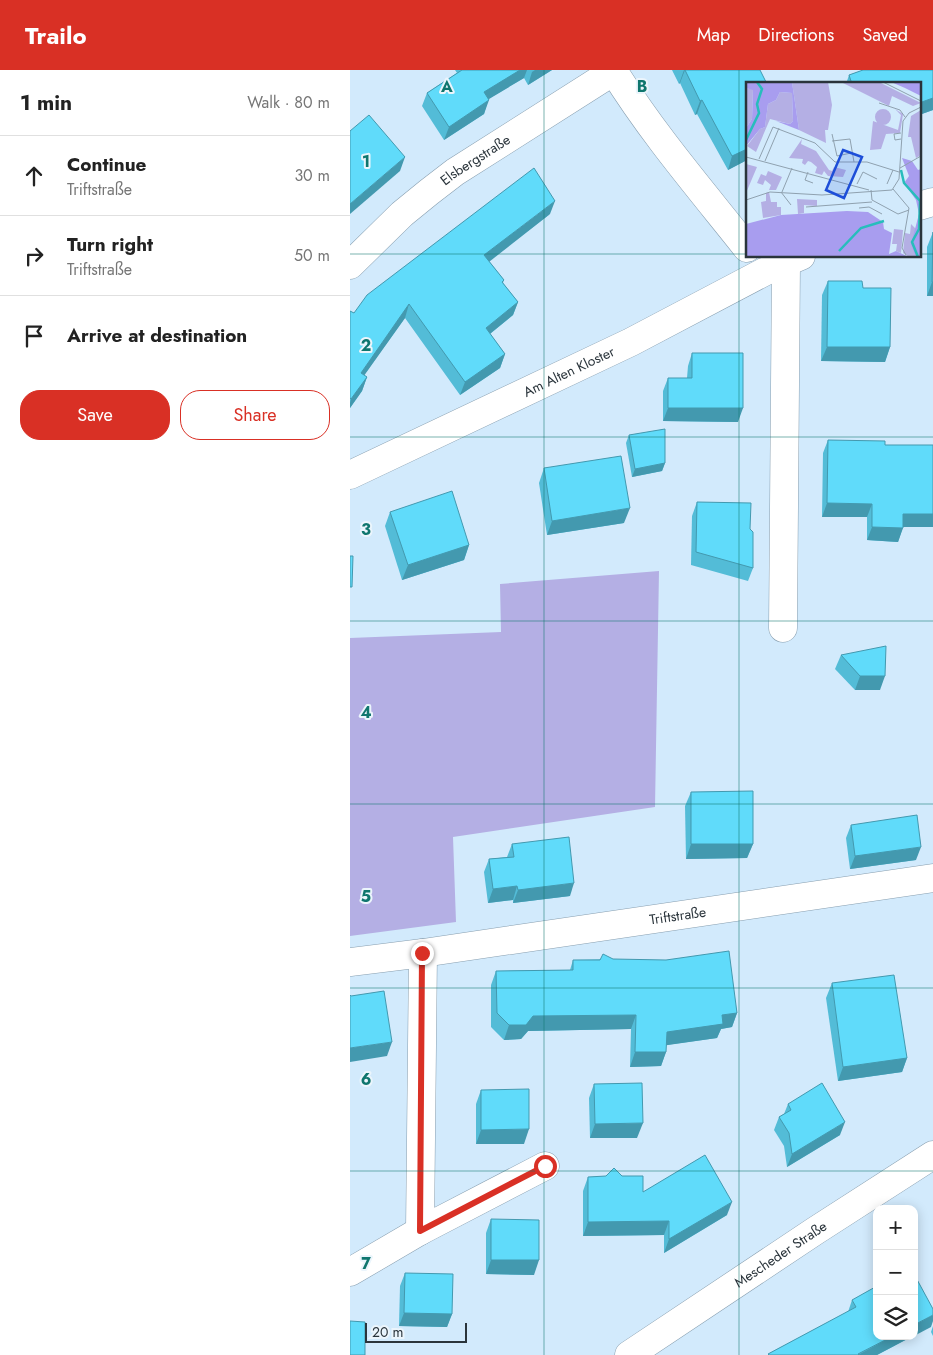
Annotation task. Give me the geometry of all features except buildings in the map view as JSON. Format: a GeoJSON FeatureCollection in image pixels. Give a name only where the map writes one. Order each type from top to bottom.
{"type":"FeatureCollection","features":[{"type":"Feature","properties":{"kind":"street","name":"Elsbergstraße"},"geometry":{"type":"LineString","coordinates":[[350,265],[402,214],[448,177],[613,71],[657,135],[746,247]]}},
{"type":"Feature","properties":{"kind":"street"},"geometry":{"type":"LineString","coordinates":[[920,206],[933,202]]}},
{"type":"Feature","properties":{"kind":"street","name":"Am Alten Kloster"},"geometry":{"type":"LineString","coordinates":[[350,475],[631,342],[776,262],[783,628]]}},
{"type":"Feature","properties":{"kind":"street","name":"Triftstraße"},"geometry":{"type":"LineString","coordinates":[[350,962],[933,878]]}},
{"type":"Feature","properties":{"kind":"street"},"geometry":{"type":"LineString","coordinates":[[420,1231],[422,953]]}},
{"type":"Feature","properties":{"kind":"street","name":"Mescheder Straße"},"geometry":{"type":"LineString","coordinates":[[629,1355],[933,1155]]}},
{"type":"Feature","properties":{"kind":"street"},"geometry":{"type":"LineString","coordinates":[[350,1272],[420,1231],[545,1166]]}},
{"type":"Feature","properties":{"kind":"shaded area"},"geometry":{"type":"Polygon","coordinates":[[[659,571],[655,807],[453,837],[456,922],[350,936],[350,638],[501,632],[500,584],[659,571]]]}},
{"type":"Feature","properties":{"kind":"route"},"geometry":{"type":"LineString","coordinates":[[422,953],[420,1231],[545,1166]]}}]}
